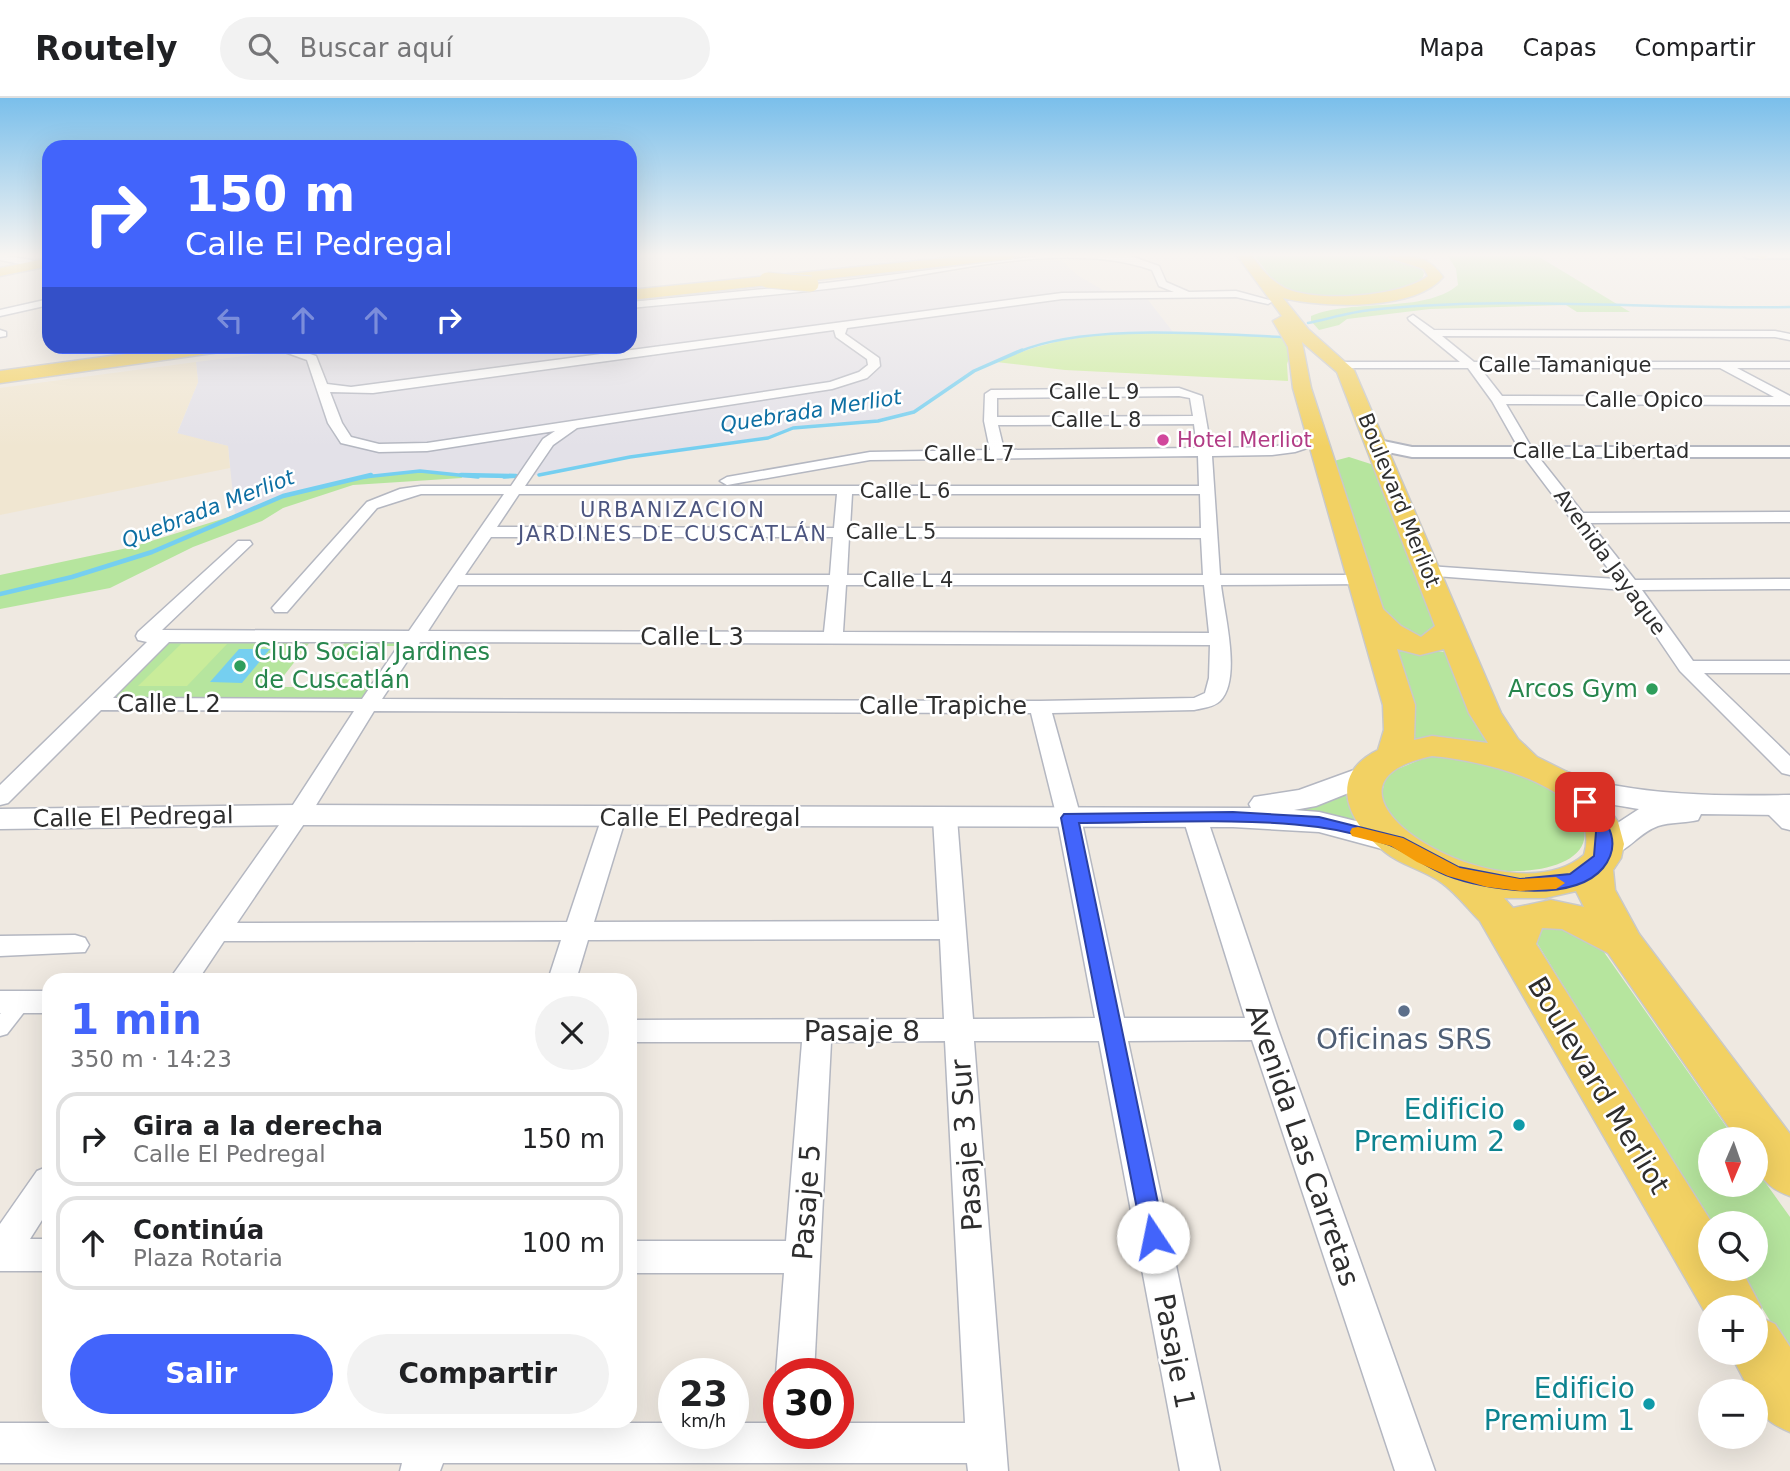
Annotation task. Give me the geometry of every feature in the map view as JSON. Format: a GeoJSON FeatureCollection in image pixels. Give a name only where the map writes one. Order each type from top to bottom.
{"type":"FeatureCollection","features":[{"type":"Feature","properties":{"kind":"main road","name":"Boulevard Merliot"},"geometry":{"type":"LineString","coordinates":[[1282,319],[1299,347],[1324,372],[1378,454],[1493,730],[1550,776]]}},
{"type":"Feature","properties":{"kind":"main road","name":"Boulevard Merliot"},"geometry":{"type":"LineString","coordinates":[[1291,319],[1314,346],[1324,372],[1317,440],[1399,705],[1400,730],[1394,753]]}},
{"type":"Feature","properties":{"kind":"main road"},"geometry":{"type":"LineString","coordinates":[[0,370],[116,354]]}},
{"type":"Feature","properties":{"kind":"main road"},"geometry":{"type":"LineString","coordinates":[[0,377],[169,354]]}},
{"type":"Feature","properties":{"kind":"main road"},"geometry":{"type":"LineString","coordinates":[[1373,614],[1394,638],[1412,645],[1431,646],[1439,642],[1450,627]]}},
{"type":"Feature","properties":{"kind":"main road"},"geometry":{"type":"LineString","coordinates":[[1432,746],[1454,747],[1550,776],[1678,801],[1784,811],[1650,817],[1600,857],[1563,881],[1520,885],[1454,872],[1423,858],[1397,842],[1378,825],[1367,807],[1362,790],[1365,775],[1372,766],[1394,753],[1432,746]]}},
{"type":"Feature","properties":{"kind":"main road","name":"Calle El Pedregal"},"geometry":{"type":"LineString","coordinates":[[0,819],[302,809],[614,817],[945,818],[1274,804],[1315,796],[1365,775]]}},
{"type":"Feature","properties":{"kind":"main road"},"geometry":{"type":"LineString","coordinates":[[1550,776],[1576,794],[1597,817],[1604,832],[1595,890],[1623,943],[1790,1174]]}},
{"type":"Feature","properties":{"kind":"main road","name":"Calle El Pedregal"},"geometry":{"type":"LineString","coordinates":[[0,805],[1068,812],[1195,818],[1273,818],[1319,822],[1397,842]]}},
{"type":"Feature","properties":{"kind":"main road","name":"Boulevard Merliot"},"geometry":{"type":"LineString","coordinates":[[1454,872],[1495,912],[1726,1295]]}},
{"type":"Feature","properties":{"kind":"main road"},"geometry":{"type":"LineString","coordinates":[[1514,946],[1526,918],[1538,912],[1575,919],[1623,943]]}},
{"type":"Feature","properties":{"kind":"main road"},"geometry":{"type":"LineString","coordinates":[[1768,1365],[1790,1402]]}},
{"type":"Feature","properties":{"kind":"street"},"geometry":{"type":"LineString","coordinates":[[637,353],[883,319]]}},
{"type":"Feature","properties":{"kind":"street","name":"Avenida Jayaque"},"geometry":{"type":"LineString","coordinates":[[1414,319],[1471,365],[1498,400],[1527,451],[1630,585],[1687,667],[1790,768]]}},
{"type":"Feature","properties":{"kind":"street"},"geometry":{"type":"LineString","coordinates":[[312,354],[316,355],[321,387],[339,431],[346,440],[392,449],[832,385],[863,375],[874,366],[873,358],[840,335],[839,331],[845,324]]}},
{"type":"Feature","properties":{"kind":"street"},"geometry":{"type":"LineString","coordinates":[[1433,333],[1661,333],[1790,337]]}},
{"type":"Feature","properties":{"kind":"street"},"geometry":{"type":"LineString","coordinates":[[1661,333],[1685,346]]}},
{"type":"Feature","properties":{"kind":"street","name":"Calle Opico"},"geometry":{"type":"LineString","coordinates":[[1698,352],[1790,401]]}},
{"type":"Feature","properties":{"kind":"street"},"geometry":{"type":"LineString","coordinates":[[321,387],[334,390],[373,389],[627,354]]}},
{"type":"Feature","properties":{"kind":"street","name":"Calle Tamanique"},"geometry":{"type":"LineString","coordinates":[[1324,372],[1471,365],[1790,365]]}},
{"type":"Feature","properties":{"kind":"street","name":"Calle L 9"},"geometry":{"type":"LineString","coordinates":[[992,421],[991,394],[1179,392],[1196,397]]}},
{"type":"Feature","properties":{"kind":"street","name":"Calle Trapiche"},"geometry":{"type":"LineString","coordinates":[[369,704],[1040,707],[1194,704],[1209,700],[1216,692],[1220,639],[1212,580],[1206,452],[1196,397]]}},
{"type":"Feature","properties":{"kind":"street","name":"Calle Opico"},"geometry":{"type":"LineString","coordinates":[[1498,400],[1790,401]]}},
{"type":"Feature","properties":{"kind":"street","name":"Calle L 8"},"geometry":{"type":"LineString","coordinates":[[992,421],[1201,420]]}},
{"type":"Feature","properties":{"kind":"street"},"geometry":{"type":"LineString","coordinates":[[992,421],[998,454]]}},
{"type":"Feature","properties":{"kind":"street"},"geometry":{"type":"LineString","coordinates":[[188,973],[302,809],[369,704],[548,442],[576,424]]}},
{"type":"Feature","properties":{"kind":"street"},"geometry":{"type":"LineString","coordinates":[[475,439],[521,440],[538,449],[539,455]]}},
{"type":"Feature","properties":{"kind":"street","name":"Calle L 7"},"geometry":{"type":"LineString","coordinates":[[669,492],[870,456],[1272,451],[1295,448],[1317,440]]}},
{"type":"Feature","properties":{"kind":"street","name":"Calle L 7"},"geometry":{"type":"LineString","coordinates":[[1272,451],[1324,466]]}},
{"type":"Feature","properties":{"kind":"street","name":"Calle La Libertad"},"geometry":{"type":"LineString","coordinates":[[1378,454],[1527,451],[1787,454]]}},
{"type":"Feature","properties":{"kind":"street","name":"Calle L 6"},"geometry":{"type":"LineString","coordinates":[[281,608],[372,505],[421,490],[1209,490]]}},
{"type":"Feature","properties":{"kind":"street"},"geometry":{"type":"LineString","coordinates":[[833,637],[845,491]]}},
{"type":"Feature","properties":{"kind":"street"},"geometry":{"type":"LineString","coordinates":[[1580,518],[1790,517]]}},
{"type":"Feature","properties":{"kind":"street","name":"Calle L 5"},"geometry":{"type":"LineString","coordinates":[[489,532],[1210,533]]}},
{"type":"Feature","properties":{"kind":"street"},"geometry":{"type":"LineString","coordinates":[[164,636],[145,636],[244,544]]}},
{"type":"Feature","properties":{"kind":"street"},"geometry":{"type":"LineString","coordinates":[[1428,571],[1630,585],[1790,584]]}},
{"type":"Feature","properties":{"kind":"street","name":"Calle L 4"},"geometry":{"type":"LineString","coordinates":[[456,580],[1360,580]]}},
{"type":"Feature","properties":{"kind":"street"},"geometry":{"type":"LineString","coordinates":[[0,798],[164,636]]}},
{"type":"Feature","properties":{"kind":"street","name":"Calle L 3"},"geometry":{"type":"LineString","coordinates":[[164,636],[1220,639]]}},
{"type":"Feature","properties":{"kind":"street"},"geometry":{"type":"LineString","coordinates":[[1687,667],[1790,667]]}},
{"type":"Feature","properties":{"kind":"street","name":"Calle L 2"},"geometry":{"type":"LineString","coordinates":[[95,704],[369,704]]}},
{"type":"Feature","properties":{"kind":"street"},"geometry":{"type":"LineString","coordinates":[[1040,707],[1068,812]]}},
{"type":"Feature","properties":{"kind":"street","name":"Pasaje 1"},"geometry":{"type":"LineString","coordinates":[[1068,812],[1200,1471]]}},
{"type":"Feature","properties":{"kind":"street"},"geometry":{"type":"LineString","coordinates":[[564,973],[614,817]]}},
{"type":"Feature","properties":{"kind":"street","name":"Pasaje 3 Sur"},"geometry":{"type":"LineString","coordinates":[[945,818],[987,1457]]}},
{"type":"Feature","properties":{"kind":"street","name":"Avenida Las Carretas"},"geometry":{"type":"LineString","coordinates":[[1195,818],[1263,1030],[1415,1471]]}},
{"type":"Feature","properties":{"kind":"street"},"geometry":{"type":"LineString","coordinates":[[215,932],[952,930]]}},
{"type":"Feature","properties":{"kind":"street"},"geometry":{"type":"LineString","coordinates":[[0,946],[75,945]]}},
{"type":"Feature","properties":{"kind":"street"},"geometry":{"type":"LineString","coordinates":[[0,1028],[24,1002]]}},
{"type":"Feature","properties":{"kind":"street","name":"Pasaje 8"},"geometry":{"type":"LineString","coordinates":[[637,1031],[1263,1030]]}},
{"type":"Feature","properties":{"kind":"street","name":"Pasaje 5"},"geometry":{"type":"LineString","coordinates":[[796,1358],[817,1031]]}},
{"type":"Feature","properties":{"kind":"street"},"geometry":{"type":"LineString","coordinates":[[0,1254],[42,1191]]}},
{"type":"Feature","properties":{"kind":"street"},"geometry":{"type":"LineString","coordinates":[[0,1254],[42,1255]]}},
{"type":"Feature","properties":{"kind":"street"},"geometry":{"type":"LineString","coordinates":[[637,1257],[803,1257]]}},
{"type":"Feature","properties":{"kind":"street"},"geometry":{"type":"LineString","coordinates":[[0,1443],[428,1445],[763,1439]]}},
{"type":"Feature","properties":{"kind":"street"},"geometry":{"type":"LineString","coordinates":[[854,1444],[987,1457]]}},
{"type":"Feature","properties":{"kind":"shaded area"},"geometry":{"type":"Polygon","coordinates":[[[637,319],[1163,319],[1173,332],[1107,334],[1034,345],[974,371],[914,412],[878,421],[825,423],[793,428],[768,438],[630,457],[551,474],[489,478],[420,471],[283,496],[235,515],[228,446],[177,434],[198,382],[196,362],[260,354],[637,354],[637,319]]]}},
{"type":"Feature","properties":{"kind":"shaded area"},"geometry":{"type":"Polygon","coordinates":[[[196,362],[198,382],[177,433],[228,446],[230,468],[0,515],[0,388],[196,362]]]}},
{"type":"Feature","properties":{"kind":"green space"},"geometry":{"type":"Polygon","coordinates":[[[1347,319],[1339,325],[1319,330],[1311,321],[1347,319]]]}},
{"type":"Feature","properties":{"kind":"green space"},"geometry":{"type":"Polygon","coordinates":[[[1173,332],[1282,337],[1293,346],[1287,364],[1288,381],[1065,370],[996,362],[1041,346],[1083,337],[1173,332]]]}},
{"type":"Feature","properties":{"kind":"green space"},"geometry":{"type":"Polygon","coordinates":[[[1349,457],[1377,466],[1441,634],[1434,643],[1393,634],[1330,462],[1349,457]]]}},
{"type":"Feature","properties":{"kind":"green space"},"geometry":{"type":"Polygon","coordinates":[[[420,471],[461,475],[462,478],[353,485],[283,508],[262,521],[193,547],[110,588],[0,609],[0,575],[132,547],[235,515],[283,496],[372,475],[420,471]]]}},
{"type":"Feature","properties":{"kind":"green space","name":"Club Social Jardines de Cuscatlán"},"geometry":{"type":"Polygon","coordinates":[[[402,639],[397,646],[382,646],[372,659],[334,659],[345,642],[310,642],[275,687],[314,687],[325,672],[361,673],[355,682],[372,682],[361,700],[108,700],[168,640],[402,639]]]}},
{"type":"Feature","properties":{"kind":"green space"},"geometry":{"type":"Polygon","coordinates":[[[181,644],[227,644],[187,686],[138,686],[181,644]]]}},
{"type":"Feature","properties":{"kind":"green space"},"geometry":{"type":"Polygon","coordinates":[[[1403,649],[1447,652],[1499,748],[1406,746],[1393,651],[1403,649]]]}},
{"type":"Feature","properties":{"kind":"green space"},"geometry":{"type":"Polygon","coordinates":[[[1429,756],[1495,764],[1542,783],[1576,813],[1584,831],[1582,846],[1572,857],[1555,865],[1512,871],[1467,863],[1426,845],[1393,820],[1385,806],[1383,791],[1388,773],[1429,756]]]}},
{"type":"Feature","properties":{"kind":"green space"},"geometry":{"type":"Polygon","coordinates":[[[1342,790],[1364,826],[1308,811],[1275,808],[1342,790]]]}},
{"type":"Feature","properties":{"kind":"green space"},"geometry":{"type":"Polygon","coordinates":[[[1526,925],[1585,925],[1727,1127],[1698,1127],[1698,1197],[1768,1197],[1768,1186],[1790,1217],[1790,1353],[1768,1317],[1768,1295],[1754,1295],[1745,1281],[1768,1281],[1768,1211],[1703,1211],[1526,925]]]}},
{"type":"Feature","properties":{"kind":"water","name":"Club Social Jardines de Cuscatlán"},"geometry":{"type":"Polygon","coordinates":[[[239,649],[270,649],[242,683],[210,682],[239,649]]]}},
{"type":"Feature","properties":{"kind":"waterway"},"geometry":{"type":"LineString","coordinates":[[1308,323],[1325,319]]}},
{"type":"Feature","properties":{"kind":"waterway","name":"Quebrada Merliot"},"geometry":{"type":"LineString","coordinates":[[1018,352],[1046,343],[1111,334],[1147,332],[1282,337]]}},
{"type":"Feature","properties":{"kind":"waterway","name":"Quebrada Merliot"},"geometry":{"type":"LineString","coordinates":[[539,475],[630,457],[768,438],[793,428],[878,421],[914,412],[974,371],[1022,350]]}},
{"type":"Feature","properties":{"kind":"waterway","name":"Quebrada Merliot"},"geometry":{"type":"LineString","coordinates":[[364,477],[420,471],[478,477]]}},
{"type":"Feature","properties":{"kind":"waterway","name":"Quebrada Merliot"},"geometry":{"type":"LineString","coordinates":[[0,594],[72,577],[152,552],[283,496],[371,475]]}},
{"type":"Feature","properties":{"kind":"waterway","name":"Quebrada Merliot"},"geometry":{"type":"LineString","coordinates":[[461,475],[516,476],[504,477]]}},
{"type":"Feature","properties":{"kind":"slow traffic"},"geometry":{"type":"LineString","coordinates":[[1358,832],[1397,842],[1454,872],[1487,881],[1520,885],[1556,883]]}},
{"type":"Feature","properties":{"kind":"place","name":"Hotel Merliot"},"geometry":{"type":"Point","coordinates":[1163,440]}},
{"type":"Feature","properties":{"kind":"place","name":"Club Social Jardines de Cuscatlán"},"geometry":{"type":"Point","coordinates":[240,666]}},
{"type":"Feature","properties":{"kind":"place","name":"Arcos Gym"},"geometry":{"type":"Point","coordinates":[1652,689]}},
{"type":"Feature","properties":{"kind":"place","name":"Oficinas SRS"},"geometry":{"type":"Point","coordinates":[1404,1011]}},
{"type":"Feature","properties":{"kind":"place","name":"Edificio Premium 2"},"geometry":{"type":"Point","coordinates":[1519,1125]}},
{"type":"Feature","properties":{"kind":"place","name":"Edificio Premium 1"},"geometry":{"type":"Point","coordinates":[1649,1404]}},
{"type":"Feature","properties":{"kind":"district","name":"URBANIZACION JARDINES DE CUSCATLÁN"},"geometry":{"type":"Point","coordinates":[673,522]}},
{"type":"Feature","properties":{"kind":"route"},"geometry":{"type":"LineString","coordinates":[[1153,1237],[1069,818],[1233,817],[1319,822],[1397,842],[1454,872],[1487,881],[1520,885],[1551,884],[1576,878],[1594,867],[1602,858],[1605,847],[1604,832],[1597,817],[1585,802]]}}]}
